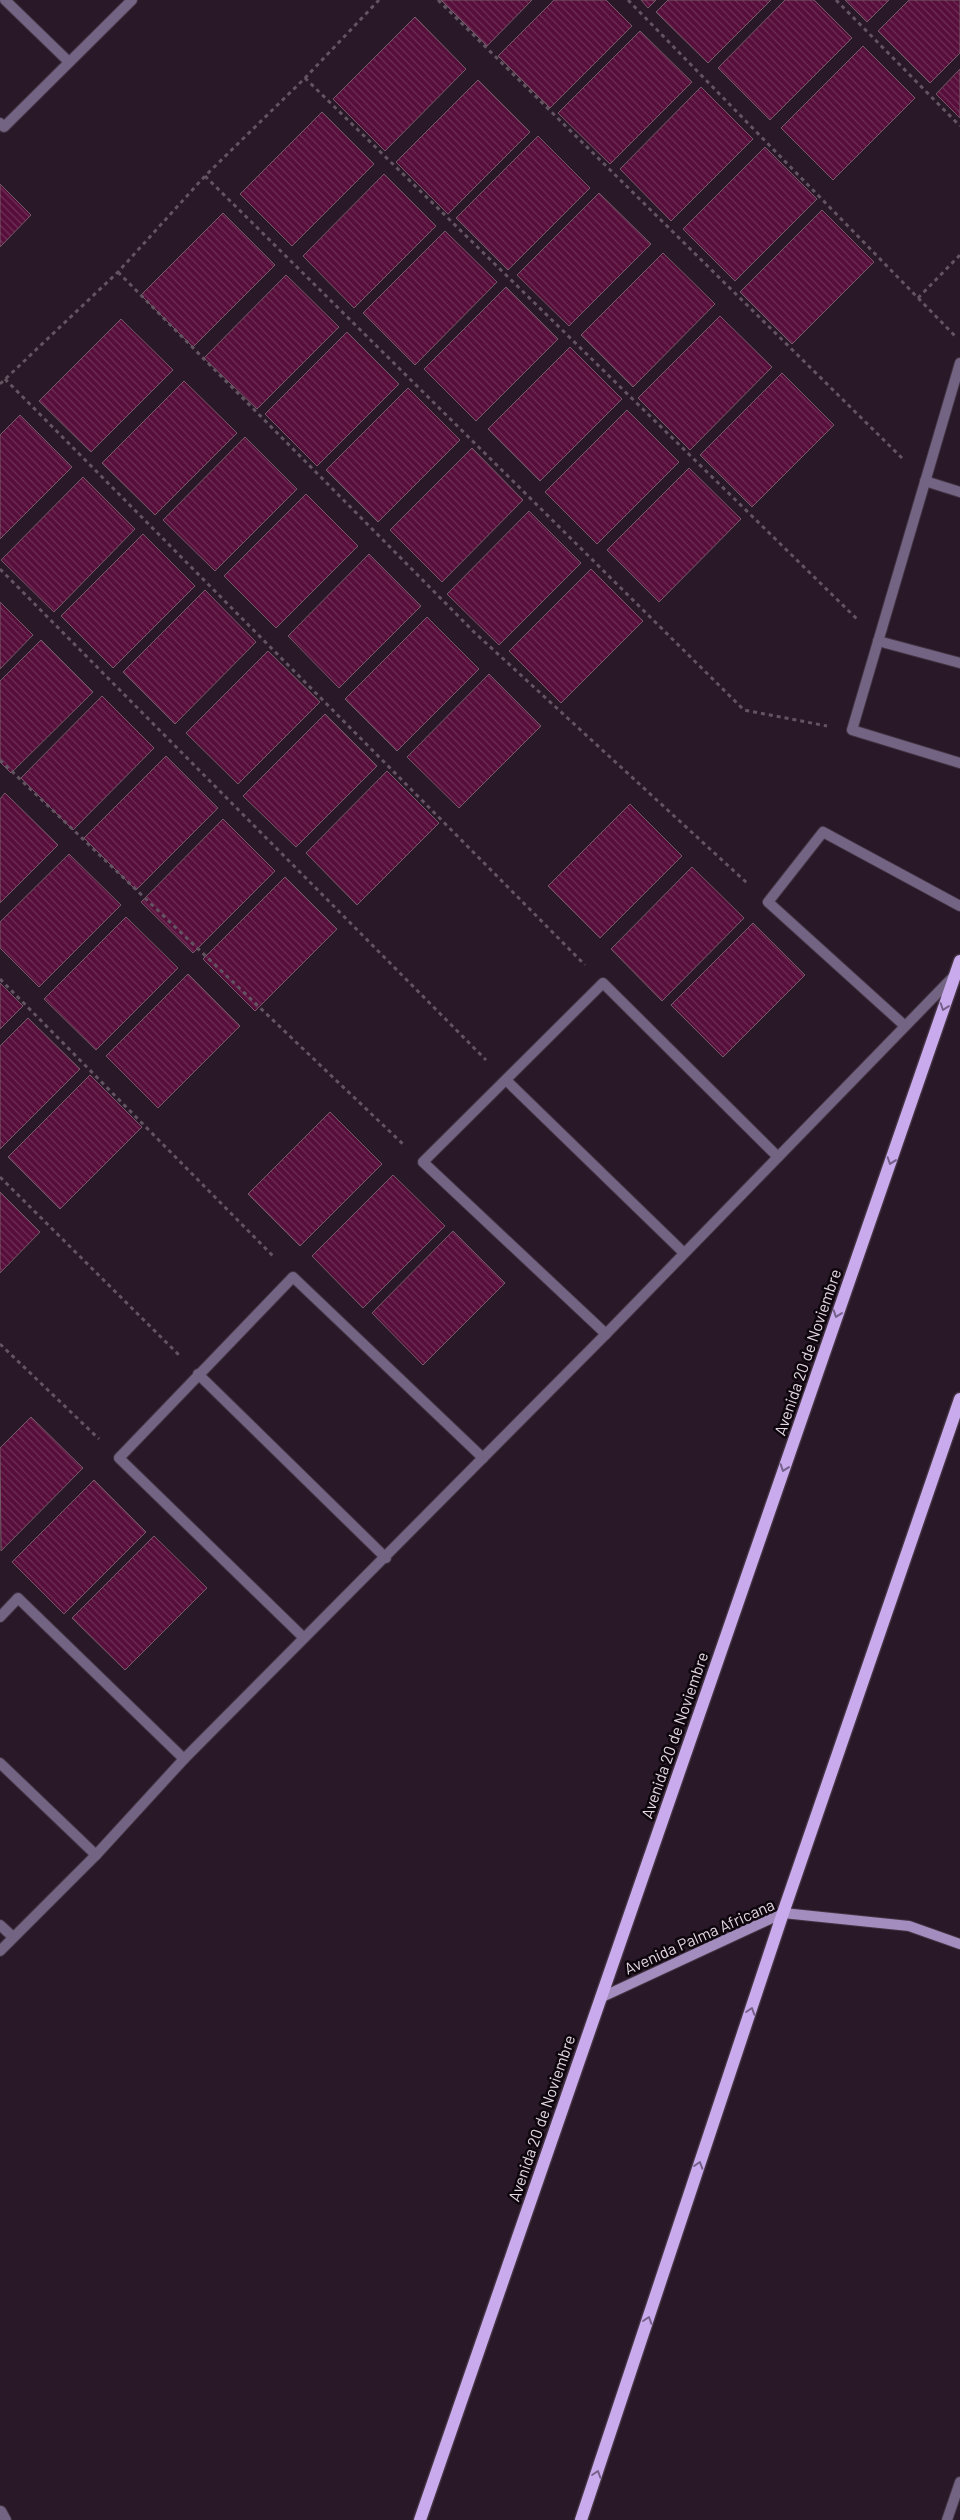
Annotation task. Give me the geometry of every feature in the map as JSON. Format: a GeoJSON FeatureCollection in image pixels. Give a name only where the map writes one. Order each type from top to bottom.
{"type":"FeatureCollection","features":[{"type":"Feature","properties":{"kind":"main road","name":"Avenida 20 de Noviembre"},"geometry":{"type":"LineString","coordinates":[[420,2520],[959,970]]}},
{"type":"Feature","properties":{"kind":"main road"},"geometry":{"type":"LineString","coordinates":[[581,2520],[784,1913],[960,1399]]}},
{"type":"Feature","properties":{"kind":"street"},"geometry":{"type":"LineString","coordinates":[[6,0],[70,62]]}},
{"type":"Feature","properties":{"kind":"street"},"geometry":{"type":"LineString","coordinates":[[0,123],[4,127],[132,0]]}},
{"type":"Feature","properties":{"kind":"street"},"geometry":{"type":"LineString","coordinates":[[960,363],[852,730],[960,764]]}},
{"type":"Feature","properties":{"kind":"street"},"geometry":{"type":"LineString","coordinates":[[925,482],[960,492]]}},
{"type":"Feature","properties":{"kind":"street"},"geometry":{"type":"LineString","coordinates":[[878,641],[960,663]]}},
{"type":"Feature","properties":{"kind":"street"},"geometry":{"type":"LineString","coordinates":[[905,1026],[768,902],[822,832],[960,906]]}},
{"type":"Feature","properties":{"kind":"street"},"geometry":{"type":"LineString","coordinates":[[0,1952],[96,1855],[184,1759],[303,1637],[386,1558],[959,970]]}},
{"type":"Feature","properties":{"kind":"street"},"geometry":{"type":"LineString","coordinates":[[606,1334],[423,1162],[603,983],[778,1157]]}},
{"type":"Feature","properties":{"kind":"street"},"geometry":{"type":"LineString","coordinates":[[506,1080],[684,1253]]}},
{"type":"Feature","properties":{"kind":"street"},"geometry":{"type":"LineString","coordinates":[[303,1637],[119,1458],[293,1277],[483,1458]]}},
{"type":"Feature","properties":{"kind":"street"},"geometry":{"type":"LineString","coordinates":[[198,1374],[386,1558]]}},
{"type":"Feature","properties":{"kind":"street"},"geometry":{"type":"LineString","coordinates":[[0,1617],[18,1598],[184,1759]]}},
{"type":"Feature","properties":{"kind":"street"},"geometry":{"type":"LineString","coordinates":[[0,1764],[96,1855]]}},
{"type":"Feature","properties":{"kind":"street","name":"Avenida Palma Africana"},"geometry":{"type":"LineString","coordinates":[[600,1998],[784,1913],[909,1926],[960,1944]]}},
{"type":"Feature","properties":{"kind":"street"},"geometry":{"type":"LineString","coordinates":[[0,1925],[13,1937]]}},
{"type":"Feature","properties":{"kind":"street"},"geometry":{"type":"LineString","coordinates":[[947,2520],[960,2482]]}},
{"type":"Feature","properties":{"kind":"street"},"geometry":{"type":"LineString","coordinates":[[1,2510],[6,2520]]}},
{"type":"Feature","properties":{"kind":"path"},"geometry":{"type":"LineString","coordinates":[[0,384],[118,272],[205,176],[305,78],[378,0]]}},
{"type":"Feature","properties":{"kind":"path"},"geometry":{"type":"LineString","coordinates":[[438,0],[925,482]]}},
{"type":"Feature","properties":{"kind":"path"},"geometry":{"type":"LineString","coordinates":[[628,0],[960,341]]}},
{"type":"Feature","properties":{"kind":"path"},"geometry":{"type":"LineString","coordinates":[[836,0],[960,126]]}},
{"type":"Feature","properties":{"kind":"path"},"geometry":{"type":"LineString","coordinates":[[305,78],[878,641]]}},
{"type":"Feature","properties":{"kind":"path"},"geometry":{"type":"LineString","coordinates":[[205,176],[744,710],[852,730]]}},
{"type":"Feature","properties":{"kind":"path"},"geometry":{"type":"LineString","coordinates":[[918,298],[960,254]]}},
{"type":"Feature","properties":{"kind":"path"},"geometry":{"type":"LineString","coordinates":[[118,272],[474,632],[768,902]]}},
{"type":"Feature","properties":{"kind":"path"},"geometry":{"type":"LineString","coordinates":[[6,379],[603,983]]}},
{"type":"Feature","properties":{"kind":"path"},"geometry":{"type":"LineString","coordinates":[[0,569],[506,1080]]}},
{"type":"Feature","properties":{"kind":"path"},"geometry":{"type":"LineString","coordinates":[[0,760],[423,1162]]}},
{"type":"Feature","properties":{"kind":"path"},"geometry":{"type":"LineString","coordinates":[[0,979],[293,1277]]}},
{"type":"Feature","properties":{"kind":"path"},"geometry":{"type":"LineString","coordinates":[[0,1177],[198,1374]]}},
{"type":"Feature","properties":{"kind":"path"},"geometry":{"type":"LineString","coordinates":[[0,1344],[119,1458]]}},
{"type":"Feature","properties":{"kind":"building"},"geometry":{"type":"Polygon","coordinates":[[[441,0],[532,0],[487,46],[441,0]]]}},
{"type":"Feature","properties":{"kind":"building"},"geometry":{"type":"Polygon","coordinates":[[[554,0],[606,0],[632,26],[550,108],[498,56],[554,0]]]}},
{"type":"Feature","properties":{"kind":"building"},"geometry":{"type":"Polygon","coordinates":[[[641,0],[656,0],[648,8],[641,0]]]}},
{"type":"Feature","properties":{"kind":"building"},"geometry":{"type":"Polygon","coordinates":[[[668,0],[771,0],[708,63],[656,12],[668,0]]]}},
{"type":"Feature","properties":{"kind":"building"},"geometry":{"type":"Polygon","coordinates":[[[785,0],[814,0],[852,38],[770,120],[718,68],[785,0]]]}},
{"type":"Feature","properties":{"kind":"building"},"geometry":{"type":"Polygon","coordinates":[[[845,0],[889,0],[867,22],[845,0]]]}},
{"type":"Feature","properties":{"kind":"building"},"geometry":{"type":"Polygon","coordinates":[[[909,0],[960,0],[960,53],[930,83],[878,31],[909,0]]]}},
{"type":"Feature","properties":{"kind":"building"},"geometry":{"type":"Polygon","coordinates":[[[415,17],[466,69],[385,151],[333,99],[415,17]]]}},
{"type":"Feature","properties":{"kind":"building"},"geometry":{"type":"Polygon","coordinates":[[[640,31],[692,82],[610,164],[558,113],[640,31]]]}},
{"type":"Feature","properties":{"kind":"building"},"geometry":{"type":"Polygon","coordinates":[[[863,46],[915,98],[833,180],[781,128],[863,46]]]}},
{"type":"Feature","properties":{"kind":"building"},"geometry":{"type":"Polygon","coordinates":[[[960,69],[960,118],[936,94],[960,69]]]}},
{"type":"Feature","properties":{"kind":"building"},"geometry":{"type":"Polygon","coordinates":[[[478,80],[530,132],[448,214],[396,162],[478,80]]]}},
{"type":"Feature","properties":{"kind":"building"},"geometry":{"type":"Polygon","coordinates":[[[701,87],[753,139],[671,221],[620,169],[701,87]]]}},
{"type":"Feature","properties":{"kind":"building"},"geometry":{"type":"Polygon","coordinates":[[[322,112],[374,164],[292,246],[240,194],[322,112]]]}},
{"type":"Feature","properties":{"kind":"building"},"geometry":{"type":"Polygon","coordinates":[[[538,136],[590,188],[508,270],[456,218],[538,136]]]}},
{"type":"Feature","properties":{"kind":"building"},"geometry":{"type":"Polygon","coordinates":[[[765,147],[817,199],[735,281],[683,229],[765,147]]]}},
{"type":"Feature","properties":{"kind":"building"},"geometry":{"type":"Polygon","coordinates":[[[384,174],[436,226],[354,308],[303,256],[384,174]]]}},
{"type":"Feature","properties":{"kind":"building"},"geometry":{"type":"Polygon","coordinates":[[[0,184],[31,215],[0,247],[0,184]]]}},
{"type":"Feature","properties":{"kind":"building"},"geometry":{"type":"Polygon","coordinates":[[[599,193],[651,244],[569,326],[517,275],[599,193]]]}},
{"type":"Feature","properties":{"kind":"building"},"geometry":{"type":"Polygon","coordinates":[[[822,210],[874,262],[792,344],[740,292],[822,210]]]}},
{"type":"Feature","properties":{"kind":"building"},"geometry":{"type":"Polygon","coordinates":[[[223,213],[275,265],[193,347],[141,295],[223,213]]]}},
{"type":"Feature","properties":{"kind":"building"},"geometry":{"type":"Polygon","coordinates":[[[445,231],[497,282],[415,365],[363,313],[445,231]]]}},
{"type":"Feature","properties":{"kind":"building"},"geometry":{"type":"Polygon","coordinates":[[[663,253],[715,304],[633,387],[581,335],[663,253]]]}},
{"type":"Feature","properties":{"kind":"building"},"geometry":{"type":"Polygon","coordinates":[[[286,275],[339,327],[257,409],[204,358],[286,275]]]}},
{"type":"Feature","properties":{"kind":"building"},"geometry":{"type":"Polygon","coordinates":[[[506,287],[558,339],[476,421],[424,369],[506,287]]]}},
{"type":"Feature","properties":{"kind":"building"},"geometry":{"type":"Polygon","coordinates":[[[720,316],[772,367],[690,450],[638,398],[720,316]]]}},
{"type":"Feature","properties":{"kind":"building"},"geometry":{"type":"Polygon","coordinates":[[[121,319],[173,370],[91,452],[39,401],[121,319]]]}},
{"type":"Feature","properties":{"kind":"building"},"geometry":{"type":"Polygon","coordinates":[[[347,332],[399,384],[317,466],[265,414],[347,332]]]}},
{"type":"Feature","properties":{"kind":"building"},"geometry":{"type":"Polygon","coordinates":[[[570,347],[622,399],[540,481],[488,429],[570,347]]]}},
{"type":"Feature","properties":{"kind":"building"},"geometry":{"type":"Polygon","coordinates":[[[782,373],[834,425],[752,507],[700,455],[782,373]]]}},
{"type":"Feature","properties":{"kind":"building"},"geometry":{"type":"Polygon","coordinates":[[[184,381],[237,433],[155,515],[102,463],[184,381]]]}},
{"type":"Feature","properties":{"kind":"building"},"geometry":{"type":"Polygon","coordinates":[[[408,388],[460,440],[378,522],[326,470],[408,388]]]}},
{"type":"Feature","properties":{"kind":"building"},"geometry":{"type":"Polygon","coordinates":[[[627,410],[679,462],[597,544],[545,492],[627,410]]]}},
{"type":"Feature","properties":{"kind":"building"},"geometry":{"type":"Polygon","coordinates":[[[20,415],[72,467],[0,539],[0,435],[20,415]]]}},
{"type":"Feature","properties":{"kind":"building"},"geometry":{"type":"Polygon","coordinates":[[[245,437],[297,489],[215,571],[163,520],[245,437]]]}},
{"type":"Feature","properties":{"kind":"building"},"geometry":{"type":"Polygon","coordinates":[[[472,448],[523,500],[442,582],[390,530],[472,448]]]}},
{"type":"Feature","properties":{"kind":"building"},"geometry":{"type":"Polygon","coordinates":[[[689,468],[741,519],[659,602],[607,550],[689,468]]]}},
{"type":"Feature","properties":{"kind":"building"},"geometry":{"type":"Polygon","coordinates":[[[83,477],[135,529],[54,612],[1,560],[83,477]]]}},
{"type":"Feature","properties":{"kind":"building"},"geometry":{"type":"Polygon","coordinates":[[[306,494],[358,546],[276,628],[224,576],[306,494]]]}},
{"type":"Feature","properties":{"kind":"building"},"geometry":{"type":"Polygon","coordinates":[[[529,511],[581,563],[499,645],[447,594],[529,511]]]}},
{"type":"Feature","properties":{"kind":"building"},"geometry":{"type":"Polygon","coordinates":[[[143,534],[195,586],[113,668],[61,616],[143,534]]]}},
{"type":"Feature","properties":{"kind":"building"},"geometry":{"type":"Polygon","coordinates":[[[369,554],[421,606],[339,688],[288,636],[369,554]]]}},
{"type":"Feature","properties":{"kind":"building"},"geometry":{"type":"Polygon","coordinates":[[[591,569],[643,621],[561,703],[509,651],[591,569]]]}},
{"type":"Feature","properties":{"kind":"building"},"geometry":{"type":"Polygon","coordinates":[[[205,590],[256,642],[175,724],[123,672],[205,590]]]}},
{"type":"Feature","properties":{"kind":"building"},"geometry":{"type":"Polygon","coordinates":[[[0,602],[33,635],[0,669],[0,602]]]}},
{"type":"Feature","properties":{"kind":"building"},"geometry":{"type":"Polygon","coordinates":[[[427,617],[479,669],[397,751],[345,699],[427,617]]]}},
{"type":"Feature","properties":{"kind":"building"},"geometry":{"type":"Polygon","coordinates":[[[41,640],[93,692],[11,773],[0,762],[0,681],[41,640]]]}},
{"type":"Feature","properties":{"kind":"building"},"geometry":{"type":"Polygon","coordinates":[[[268,651],[320,702],[238,784],[186,733],[268,651]]]}},
{"type":"Feature","properties":{"kind":"building"},"geometry":{"type":"Polygon","coordinates":[[[489,674],[541,726],[459,808],[407,757],[489,674]]]}},
{"type":"Feature","properties":{"kind":"building"},"geometry":{"type":"Polygon","coordinates":[[[102,696],[154,748],[73,830],[21,778],[102,696]]]}},
{"type":"Feature","properties":{"kind":"building"},"geometry":{"type":"Polygon","coordinates":[[[325,714],[377,766],[296,847],[243,796],[325,714]]]}},
{"type":"Feature","properties":{"kind":"building"},"geometry":{"type":"Polygon","coordinates":[[[166,756],[218,808],[136,890],[84,838],[166,756]]]}},
{"type":"Feature","properties":{"kind":"building"},"geometry":{"type":"Polygon","coordinates":[[[387,771],[439,823],[357,905],[306,853],[387,771]]]}},
{"type":"Feature","properties":{"kind":"building"},"geometry":{"type":"Polygon","coordinates":[[[5,793],[58,845],[0,903],[0,799],[5,793]]]}},
{"type":"Feature","properties":{"kind":"building"},"geometry":{"type":"Polygon","coordinates":[[[630,804],[682,856],[600,938],[548,886],[630,804]]]}},
{"type":"Feature","properties":{"kind":"building"},"geometry":{"type":"Polygon","coordinates":[[[223,819],[275,871],[193,953],[141,902],[223,819]]]}},
{"type":"Feature","properties":{"kind":"building"},"geometry":{"type":"Polygon","coordinates":[[[69,854],[121,905],[39,987],[0,948],[0,922],[69,854]]]}},
{"type":"Feature","properties":{"kind":"building"},"geometry":{"type":"Polygon","coordinates":[[[692,867],[744,918],[662,1001],[611,949],[692,867]]]}},
{"type":"Feature","properties":{"kind":"building"},"geometry":{"type":"Polygon","coordinates":[[[285,877],[337,929],[255,1011],[203,959],[285,877]]]}},
{"type":"Feature","properties":{"kind":"building"},"geometry":{"type":"Polygon","coordinates":[[[126,917],[178,968],[96,1050],[44,999],[126,917]]]}},
{"type":"Feature","properties":{"kind":"building"},"geometry":{"type":"Polygon","coordinates":[[[753,923],[805,975],[723,1057],[671,1005],[753,923]]]}},
{"type":"Feature","properties":{"kind":"building"},"geometry":{"type":"Polygon","coordinates":[[[188,974],[240,1026],[158,1108],[106,1056],[188,974]]]}},
{"type":"Feature","properties":{"kind":"building"},"geometry":{"type":"Polygon","coordinates":[[[0,983],[23,1006],[0,1029],[0,983]]]}},
{"type":"Feature","properties":{"kind":"building"},"geometry":{"type":"Polygon","coordinates":[[[28,1018],[80,1069],[0,1149],[0,1046],[28,1018]]]}},
{"type":"Feature","properties":{"kind":"building"},"geometry":{"type":"Polygon","coordinates":[[[90,1075],[142,1127],[60,1209],[8,1157],[90,1075]]]}},
{"type":"Feature","properties":{"kind":"building"},"geometry":{"type":"Polygon","coordinates":[[[330,1112],[382,1164],[300,1246],[248,1194],[330,1112]]]}},
{"type":"Feature","properties":{"kind":"building"},"geometry":{"type":"Polygon","coordinates":[[[393,1175],[445,1226],[363,1308],[312,1256],[393,1175]]]}},
{"type":"Feature","properties":{"kind":"building"},"geometry":{"type":"Polygon","coordinates":[[[0,1192],[40,1232],[0,1273],[0,1192]]]}},
{"type":"Feature","properties":{"kind":"building"},"geometry":{"type":"Polygon","coordinates":[[[453,1231],[505,1283],[423,1365],[372,1313],[453,1231]]]}},
{"type":"Feature","properties":{"kind":"building"},"geometry":{"type":"Polygon","coordinates":[[[31,1417],[83,1468],[1,1551],[0,1448],[31,1417]]]}},
{"type":"Feature","properties":{"kind":"building"},"geometry":{"type":"Polygon","coordinates":[[[94,1480],[146,1532],[64,1614],[12,1562],[94,1480]]]}},
{"type":"Feature","properties":{"kind":"building"},"geometry":{"type":"Polygon","coordinates":[[[154,1536],[207,1588],[125,1670],[72,1618],[154,1536]]]}}]}
